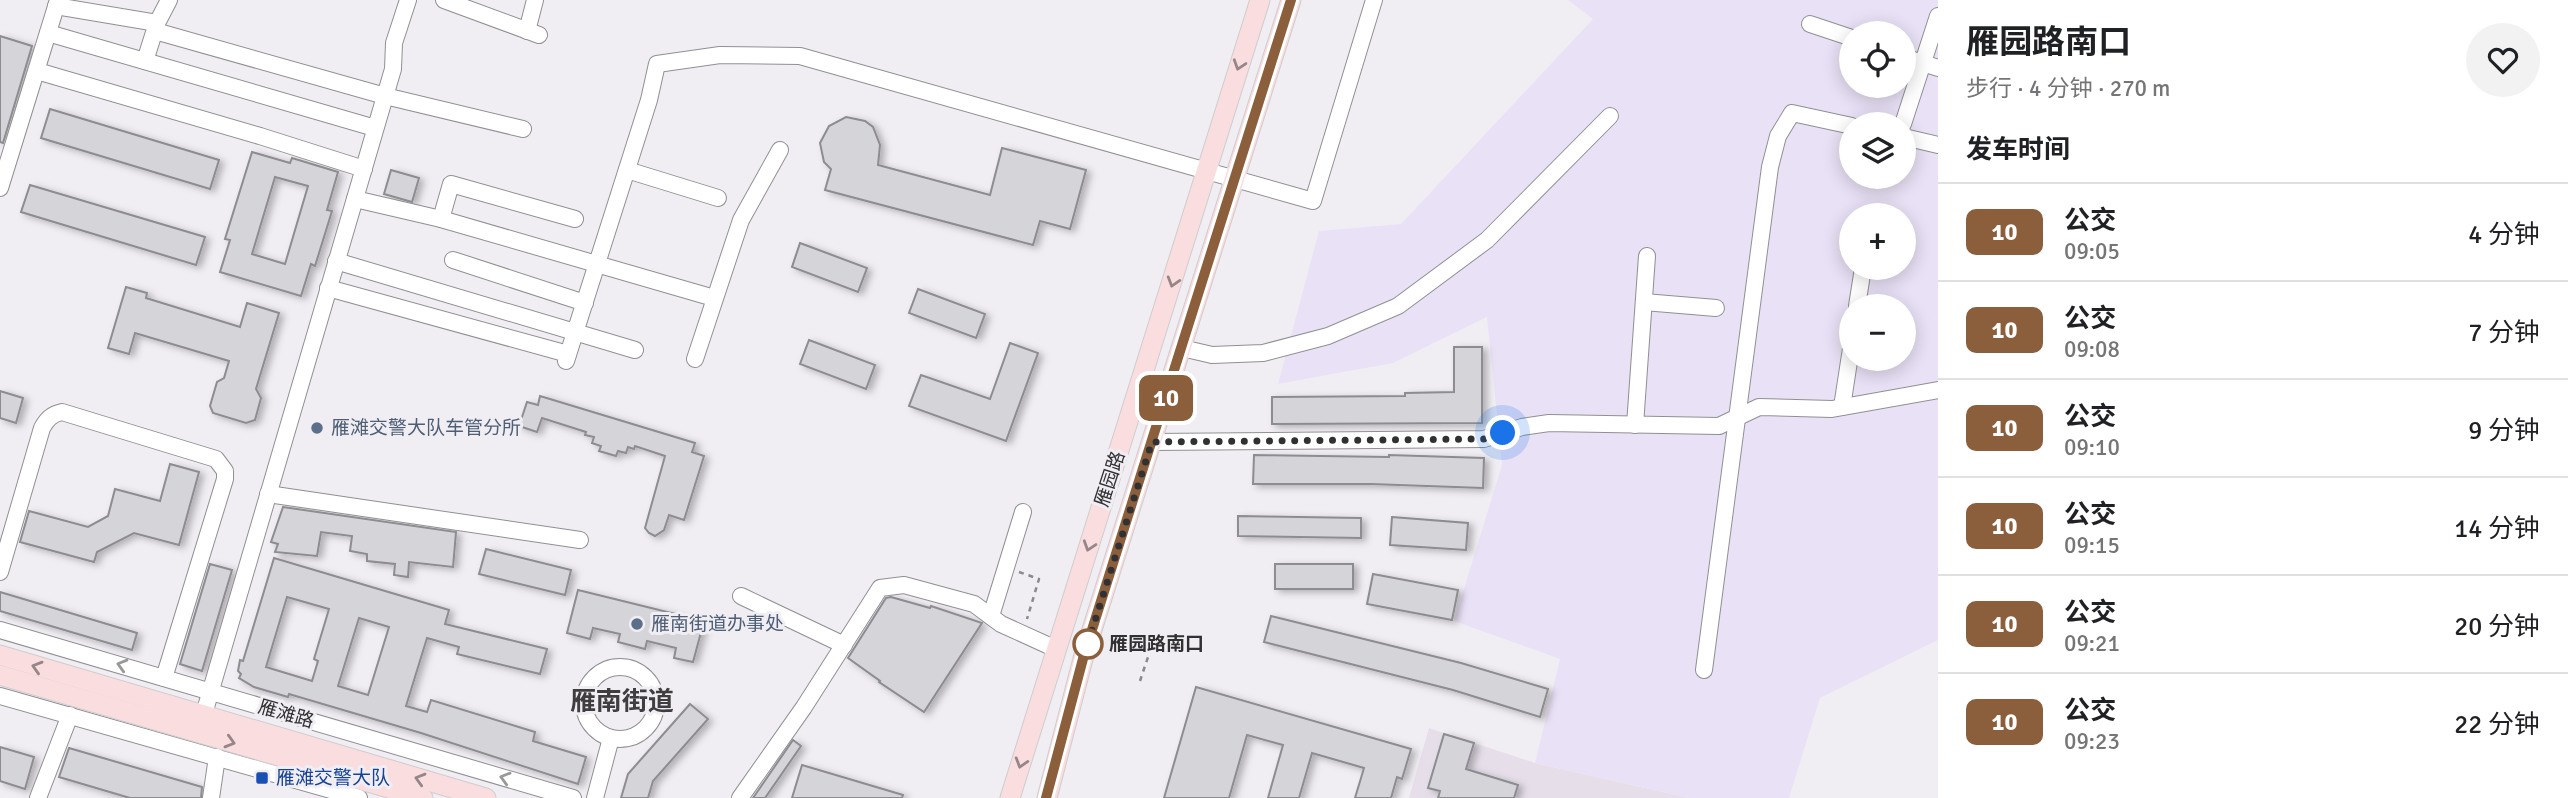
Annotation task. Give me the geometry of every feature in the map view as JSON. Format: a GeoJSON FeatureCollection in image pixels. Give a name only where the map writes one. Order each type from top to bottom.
{"type":"FeatureCollection","features":[{"type":"Feature","properties":{"kind":"main road","name":"雁园路"},"geometry":{"type":"LineString","coordinates":[[1010,798],[1260,0]]}},
{"type":"Feature","properties":{"kind":"main road","name":"雁园路"},"geometry":{"type":"LineString","coordinates":[[1046,798],[1084,655],[1291,0]]}},
{"type":"Feature","properties":{"kind":"main road","name":"雁滩路"},"geometry":{"type":"LineString","coordinates":[[0,655],[423,798]]}},
{"type":"Feature","properties":{"kind":"main road","name":"雁滩路"},"geometry":{"type":"LineString","coordinates":[[0,675],[486,798]]}},
{"type":"Feature","properties":{"kind":"street"},"geometry":{"type":"LineString","coordinates":[[145,61],[156,27],[169,0]]}},
{"type":"Feature","properties":{"kind":"street"},"geometry":{"type":"LineString","coordinates":[[201,724],[393,69],[394,43],[408,0]]}},
{"type":"Feature","properties":{"kind":"street"},"geometry":{"type":"LineString","coordinates":[[444,0],[533,33],[535,0]]}},
{"type":"Feature","properties":{"kind":"street"},"geometry":{"type":"LineString","coordinates":[[328,288],[567,358],[649,100],[657,64],[720,55],[800,56],[1313,201],[1374,0]]}},
{"type":"Feature","properties":{"kind":"street"},"geometry":{"type":"LineString","coordinates":[[0,187],[57,3],[156,27],[385,96],[523,129]]}},
{"type":"Feature","properties":{"kind":"street"},"geometry":{"type":"LineString","coordinates":[[1909,112],[1930,66],[1938,16]]}},
{"type":"Feature","properties":{"kind":"street"},"geometry":{"type":"LineString","coordinates":[[1810,24],[1839,34]]}},
{"type":"Feature","properties":{"kind":"street"},"geometry":{"type":"LineString","coordinates":[[48,33],[375,128]]}},
{"type":"Feature","properties":{"kind":"street"},"geometry":{"type":"LineString","coordinates":[[37,71],[364,169]]}},
{"type":"Feature","properties":{"kind":"street"},"geometry":{"type":"LineString","coordinates":[[1704,670],[1770,167],[1778,136],[1793,113],[1839,123]]}},
{"type":"Feature","properties":{"kind":"street"},"geometry":{"type":"LineString","coordinates":[[1182,348],[1212,355],[1263,353],[1328,337],[1398,306],[1487,240],[1610,116]]}},
{"type":"Feature","properties":{"kind":"street"},"geometry":{"type":"LineString","coordinates":[[1916,140],[1938,145]]}},
{"type":"Feature","properties":{"kind":"street"},"geometry":{"type":"LineString","coordinates":[[695,359],[740,220],[780,150]]}},
{"type":"Feature","properties":{"kind":"street"},"geometry":{"type":"LineString","coordinates":[[627,170],[718,198]]}},
{"type":"Feature","properties":{"kind":"street"},"geometry":{"type":"LineString","coordinates":[[441,219],[451,184],[575,219]]}},
{"type":"Feature","properties":{"kind":"street"},"geometry":{"type":"LineString","coordinates":[[355,199],[441,219],[714,298]]}},
{"type":"Feature","properties":{"kind":"street"},"geometry":{"type":"LineString","coordinates":[[1635,425],[1647,256]]}},
{"type":"Feature","properties":{"kind":"street"},"geometry":{"type":"LineString","coordinates":[[453,260],[585,303]]}},
{"type":"Feature","properties":{"kind":"street"},"geometry":{"type":"LineString","coordinates":[[336,261],[635,350]]}},
{"type":"Feature","properties":{"kind":"street"},"geometry":{"type":"LineString","coordinates":[[1644,302],[1716,308]]}},
{"type":"Feature","properties":{"kind":"street"},"geometry":{"type":"LineString","coordinates":[[1842,407],[1848,371]]}},
{"type":"Feature","properties":{"kind":"street"},"geometry":{"type":"LineString","coordinates":[[1152,442],[1484,439],[1522,427],[1549,424],[1719,426],[1759,407],[1832,409],[1938,390]]}},
{"type":"Feature","properties":{"kind":"street"},"geometry":{"type":"LineString","coordinates":[[0,572],[42,428],[55,413],[62,412],[216,459],[225,471],[225,479],[164,678]]}},
{"type":"Feature","properties":{"kind":"street"},"geometry":{"type":"LineString","coordinates":[[268,494],[580,540]]}},
{"type":"Feature","properties":{"kind":"street"},"geometry":{"type":"LineString","coordinates":[[990,616],[1023,512]]}},
{"type":"Feature","properties":{"kind":"street"},"geometry":{"type":"LineString","coordinates":[[740,798],[804,707],[880,588],[904,585],[974,604],[1001,624],[1056,649]]}},
{"type":"Feature","properties":{"kind":"street"},"geometry":{"type":"LineString","coordinates":[[741,596],[844,645]]}},
{"type":"Feature","properties":{"kind":"street","name":"雁滩路"},"geometry":{"type":"LineString","coordinates":[[0,630],[571,798]]}},
{"type":"Feature","properties":{"kind":"street"},"geometry":{"type":"LineString","coordinates":[[615,666],[629,667],[642,673],[652,684],[657,697],[656,712],[650,724],[639,734],[626,739],[611,738],[598,732],[589,722],[584,708],[584,694],[601,671],[615,666]]}},
{"type":"Feature","properties":{"kind":"street"},"geometry":{"type":"LineString","coordinates":[[0,696],[359,798]]}},
{"type":"Feature","properties":{"kind":"street"},"geometry":{"type":"LineString","coordinates":[[38,798],[70,715]]}},
{"type":"Feature","properties":{"kind":"street"},"geometry":{"type":"LineString","coordinates":[[595,798],[611,738]]}},
{"type":"Feature","properties":{"kind":"street"},"geometry":{"type":"LineString","coordinates":[[211,798],[217,757]]}},
{"type":"Feature","properties":{"kind":"path"},"geometry":{"type":"LineString","coordinates":[[1006,568],[1039,579],[1025,626]]}},
{"type":"Feature","properties":{"kind":"path"},"geometry":{"type":"LineString","coordinates":[[1140,681],[1150,651]]}},
{"type":"Feature","properties":{"kind":"shaded area"},"geometry":{"type":"Polygon","coordinates":[[[1568,0],[1938,0],[1938,640],[1820,698],[1789,798],[1689,798],[1535,763],[1560,659],[1454,621],[1502,465],[1487,317],[1393,363],[1278,384],[1319,231],[1401,224],[1593,19],[1568,0]]]}},
{"type":"Feature","properties":{"kind":"shaded area"},"geometry":{"type":"Polygon","coordinates":[[[1429,728],[1535,763],[1689,798],[1409,798],[1429,728]]]}},
{"type":"Feature","properties":{"kind":"building"},"geometry":{"type":"Polygon","coordinates":[[[0,36],[32,46],[3,143],[0,142],[0,36]]]}},
{"type":"Feature","properties":{"kind":"building"},"geometry":{"type":"Polygon","coordinates":[[[50,109],[219,160],[210,189],[41,138],[50,109]]]}},
{"type":"Feature","properties":{"kind":"building"},"geometry":{"type":"Polygon","coordinates":[[[846,117],[865,121],[873,127],[880,145],[878,165],[990,195],[1002,148],[1086,170],[1070,229],[1040,221],[1033,245],[825,190],[831,169],[824,162],[820,143],[829,126],[846,117]]]}},
{"type":"Feature","properties":{"kind":"building"},"geometry":{"type":"Polygon","coordinates":[[[252,152],[290,163],[292,158],[338,172],[327,210],[332,211],[315,266],[311,264],[301,296],[220,272],[230,240],[225,239],[252,152]],[[275,177],[252,254],[285,264],[308,186],[275,177]]]}},
{"type":"Feature","properties":{"kind":"building"},"geometry":{"type":"Polygon","coordinates":[[[391,170],[419,178],[412,202],[384,194],[391,170]]]}},
{"type":"Feature","properties":{"kind":"building"},"geometry":{"type":"Polygon","coordinates":[[[30,185],[205,237],[196,265],[21,212],[30,185]]]}},
{"type":"Feature","properties":{"kind":"building"},"geometry":{"type":"Polygon","coordinates":[[[800,243],[867,268],[858,292],[792,267],[800,243]]]}},
{"type":"Feature","properties":{"kind":"building"},"geometry":{"type":"Polygon","coordinates":[[[126,287],[147,293],[146,298],[240,327],[247,303],[279,313],[256,389],[261,398],[255,420],[246,423],[213,413],[210,406],[217,382],[224,378],[229,361],[135,333],[129,354],[108,348],[126,287]]]}},
{"type":"Feature","properties":{"kind":"building"},"geometry":{"type":"Polygon","coordinates":[[[918,289],[985,314],[976,338],[909,313],[918,289]]]}},
{"type":"Feature","properties":{"kind":"building"},"geometry":{"type":"Polygon","coordinates":[[[809,340],[875,365],[866,389],[800,364],[809,340]]]}},
{"type":"Feature","properties":{"kind":"building"},"geometry":{"type":"Polygon","coordinates":[[[1010,343],[1038,353],[1006,441],[909,406],[921,375],[990,399],[1010,343]]]}},
{"type":"Feature","properties":{"kind":"building"},"geometry":{"type":"Polygon","coordinates":[[[1454,347],[1482,347],[1482,423],[1272,424],[1272,397],[1405,396],[1405,393],[1454,392],[1454,347]]]}},
{"type":"Feature","properties":{"kind":"building"},"geometry":{"type":"Polygon","coordinates":[[[0,391],[23,398],[16,423],[0,418],[0,391]]]}},
{"type":"Feature","properties":{"kind":"building"},"geometry":{"type":"Polygon","coordinates":[[[540,396],[695,443],[692,452],[704,456],[684,520],[669,515],[664,530],[655,536],[645,528],[665,456],[635,446],[634,449],[628,447],[626,453],[618,451],[616,456],[599,451],[601,446],[592,443],[594,437],[585,435],[586,432],[542,418],[537,432],[519,426],[527,402],[538,405],[540,396]]]}},
{"type":"Feature","properties":{"kind":"building"},"geometry":{"type":"Polygon","coordinates":[[[1254,455],[1484,458],[1483,488],[1253,484],[1254,455]]]}},
{"type":"Feature","properties":{"kind":"building"},"geometry":{"type":"Polygon","coordinates":[[[170,464],[199,472],[179,545],[134,533],[97,552],[94,562],[20,542],[29,511],[88,527],[108,516],[115,489],[160,501],[170,464]]]}},
{"type":"Feature","properties":{"kind":"building"},"geometry":{"type":"Polygon","coordinates":[[[283,507],[456,532],[453,567],[409,562],[408,577],[394,575],[395,564],[367,561],[367,554],[350,551],[352,536],[321,532],[317,556],[275,552],[278,544],[271,542],[283,507]]]}},
{"type":"Feature","properties":{"kind":"building"},"geometry":{"type":"Polygon","coordinates":[[[1238,516],[1361,518],[1361,538],[1238,536],[1238,516]]]}},
{"type":"Feature","properties":{"kind":"building"},"geometry":{"type":"Polygon","coordinates":[[[1392,517],[1468,523],[1466,550],[1390,545],[1392,517]]]}},
{"type":"Feature","properties":{"kind":"building"},"geometry":{"type":"Polygon","coordinates":[[[486,549],[571,570],[565,595],[479,574],[486,549]]]}},
{"type":"Feature","properties":{"kind":"building"},"geometry":{"type":"Polygon","coordinates":[[[274,558],[449,610],[445,624],[547,649],[540,674],[457,654],[459,647],[427,638],[406,706],[427,712],[431,700],[535,732],[533,741],[586,757],[578,784],[421,733],[289,694],[288,697],[254,687],[239,678],[240,660],[243,661],[274,558]],[[287,597],[266,667],[312,681],[318,661],[314,659],[329,609],[287,597]],[[359,618],[338,686],[368,695],[389,627],[359,618]]]}},
{"type":"Feature","properties":{"kind":"building"},"geometry":{"type":"Polygon","coordinates":[[[210,564],[232,570],[202,671],[180,664],[210,564]]]}},
{"type":"Feature","properties":{"kind":"building"},"geometry":{"type":"Polygon","coordinates":[[[1275,564],[1353,564],[1353,589],[1275,589],[1275,564]]]}},
{"type":"Feature","properties":{"kind":"building"},"geometry":{"type":"Polygon","coordinates":[[[1373,574],[1458,590],[1452,620],[1367,604],[1373,574]]]}},
{"type":"Feature","properties":{"kind":"building"},"geometry":{"type":"Polygon","coordinates":[[[578,590],[704,621],[693,662],[674,658],[676,648],[647,641],[645,649],[618,642],[620,634],[593,628],[590,639],[567,633],[578,590]]]}},
{"type":"Feature","properties":{"kind":"building"},"geometry":{"type":"Polygon","coordinates":[[[0,592],[137,633],[132,650],[0,611],[0,592]]]}},
{"type":"Feature","properties":{"kind":"building"},"geometry":{"type":"Polygon","coordinates":[[[886,598],[930,608],[931,606],[982,623],[924,712],[848,658],[886,598]]]}},
{"type":"Feature","properties":{"kind":"building"},"geometry":{"type":"Polygon","coordinates":[[[1271,616],[1461,663],[1548,689],[1540,717],[1453,690],[1264,642],[1271,616]]]}},
{"type":"Feature","properties":{"kind":"building"},"geometry":{"type":"Polygon","coordinates":[[[1196,687],[1411,749],[1402,779],[1397,777],[1391,798],[1355,798],[1364,768],[1312,753],[1299,798],[1268,798],[1283,745],[1247,735],[1229,798],[1164,798],[1196,687]]]}},
{"type":"Feature","properties":{"kind":"building"},"geometry":{"type":"Polygon","coordinates":[[[690,704],[708,719],[653,781],[648,798],[621,798],[628,774],[690,704]]]}},
{"type":"Feature","properties":{"kind":"building"},"geometry":{"type":"Polygon","coordinates":[[[1444,734],[1474,743],[1466,769],[1518,785],[1514,798],[1438,798],[1440,791],[1428,788],[1444,734]]]}},
{"type":"Feature","properties":{"kind":"building"},"geometry":{"type":"Polygon","coordinates":[[[793,740],[801,746],[765,798],[753,798],[793,740]]]}},
{"type":"Feature","properties":{"kind":"building"},"geometry":{"type":"Polygon","coordinates":[[[0,747],[34,757],[25,789],[0,781],[0,747]]]}},
{"type":"Feature","properties":{"kind":"building"},"geometry":{"type":"Polygon","coordinates":[[[69,748],[202,787],[201,798],[130,798],[59,777],[69,748]]]}},
{"type":"Feature","properties":{"kind":"building"},"geometry":{"type":"Polygon","coordinates":[[[802,765],[903,795],[902,798],[792,798],[802,765]]]}},
{"type":"Feature","properties":{"kind":"bus line","name":"10"},"geometry":{"type":"LineString","coordinates":[[1046,798],[1084,655],[1291,0]]}},
{"type":"Feature","properties":{"kind":"place","name":"雁滩交警大队车管分所"},"geometry":{"type":"Point","coordinates":[317,428]}},
{"type":"Feature","properties":{"kind":"place","name":"雁南街道办事处"},"geometry":{"type":"Point","coordinates":[637,624]}},
{"type":"Feature","properties":{"kind":"place","name":"雁园路南口"},"geometry":{"type":"Point","coordinates":[1088,644]}},
{"type":"Feature","properties":{"kind":"place","name":"雁滩交警大队"},"geometry":{"type":"Point","coordinates":[262,778]}},
{"type":"Feature","properties":{"kind":"district","name":"雁南街道"},"geometry":{"type":"Point","coordinates":[622,702]}},
{"type":"Feature","properties":{"kind":"route"},"geometry":{"type":"LineString","coordinates":[[1088,644],[1084,655],[1152,442],[1484,439],[1503,433]]}}]}
